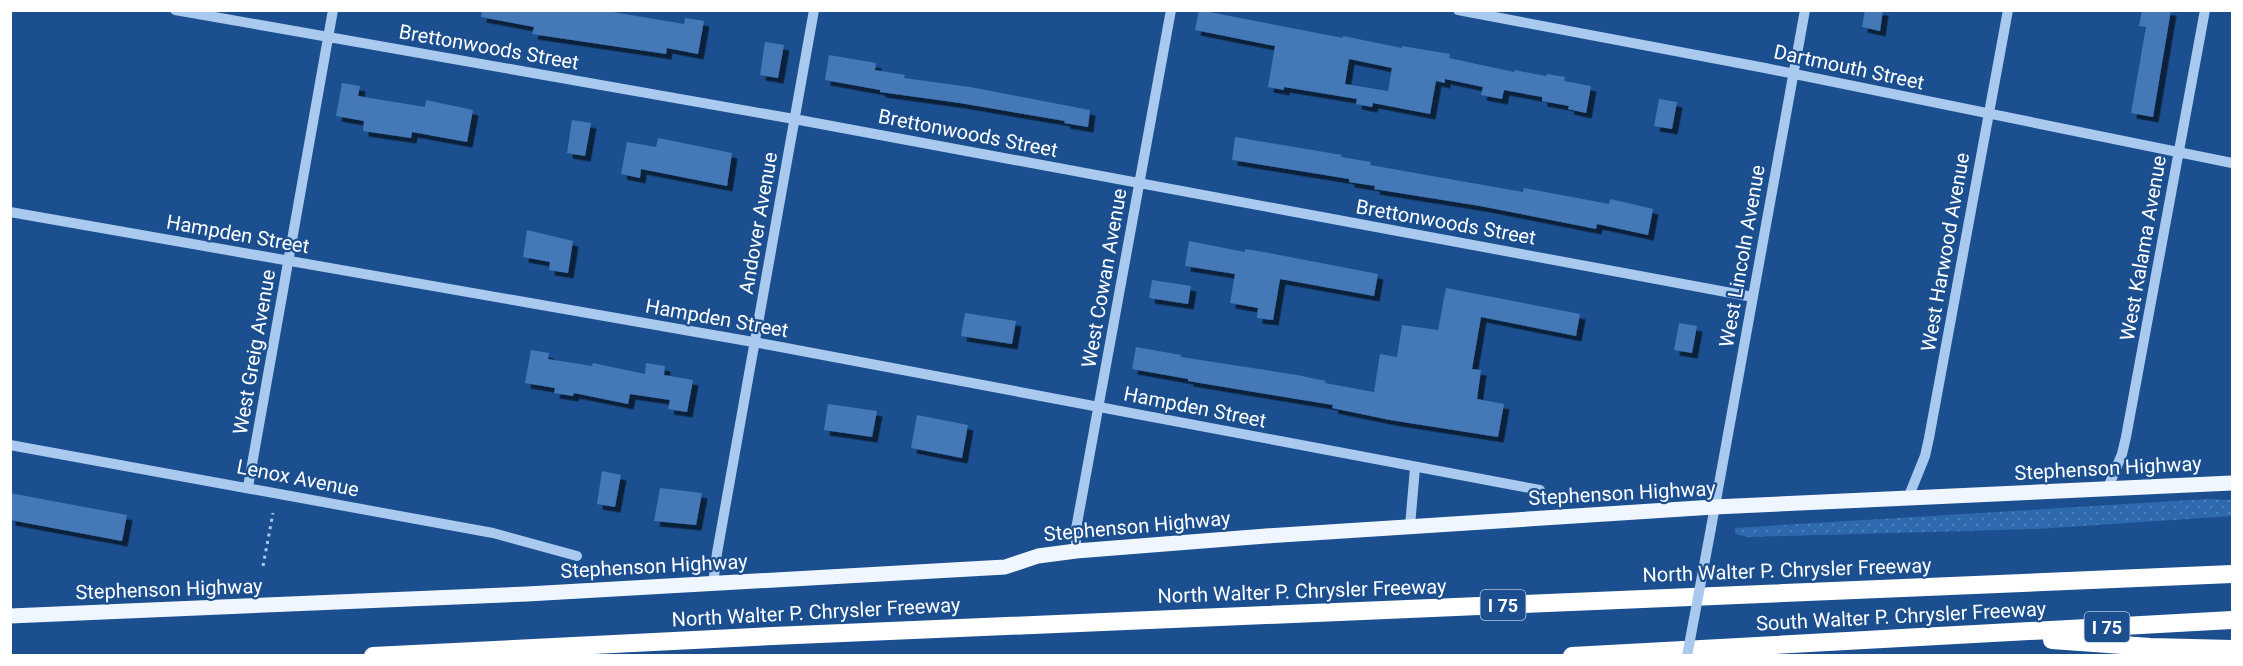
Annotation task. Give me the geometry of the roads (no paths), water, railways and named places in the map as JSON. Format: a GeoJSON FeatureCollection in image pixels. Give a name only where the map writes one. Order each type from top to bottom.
{"type":"FeatureCollection","features":[{"type":"Feature","properties":{"kind":"highway","name":"North Walter P. Chrysler Freeway"},"geometry":{"type":"LineString","coordinates":[[373,656],[785,635],[2232,574]]}},
{"type":"Feature","properties":{"kind":"highway","name":"South Walter P. Chrysler Freeway"},"geometry":{"type":"LineString","coordinates":[[1572,656],[2232,620]]}},
{"type":"Feature","properties":{"kind":"highway"},"geometry":{"type":"LineString","coordinates":[[1982,634],[2150,647],[2232,649]]}},
{"type":"Feature","properties":{"kind":"main road","name":"Stephenson Highway"},"geometry":{"type":"LineString","coordinates":[[10,616],[527,594],[1005,567],[1038,556],[1076,551],[1410,526],[1714,507],[2232,483]]}},
{"type":"Feature","properties":{"kind":"street","name":"Brettonwoods Street"},"geometry":{"type":"LineString","coordinates":[[175,10],[794,119],[1753,297]]}},
{"type":"Feature","properties":{"kind":"street","name":"West Greig Avenue"},"geometry":{"type":"LineString","coordinates":[[248,487],[333,10]]}},
{"type":"Feature","properties":{"kind":"street","name":"Andover Avenue"},"geometry":{"type":"LineString","coordinates":[[713,584],[814,10]]}},
{"type":"Feature","properties":{"kind":"street","name":"West Cowan Avenue"},"geometry":{"type":"LineString","coordinates":[[1076,551],[1076,529],[1171,10]]}},
{"type":"Feature","properties":{"kind":"street","name":"Dartmouth Street"},"geometry":{"type":"LineString","coordinates":[[1458,10],[1794,74],[2232,164]]}},
{"type":"Feature","properties":{"kind":"street","name":"West Lincoln Avenue"},"geometry":{"type":"LineString","coordinates":[[1688,656],[1805,10]]}},
{"type":"Feature","properties":{"kind":"street","name":"West Harwood Avenue"},"geometry":{"type":"LineString","coordinates":[[1908,498],[1925,456],[1929,438],[2008,10]]}},
{"type":"Feature","properties":{"kind":"street","name":"West Kalama Avenue"},"geometry":{"type":"LineString","coordinates":[[2107,490],[2122,454],[2126,437],[2205,10]]}},
{"type":"Feature","properties":{"kind":"street","name":"Hampden Street"},"geometry":{"type":"LineString","coordinates":[[10,213],[754,342],[1540,490]]}},
{"type":"Feature","properties":{"kind":"street","name":"Lenox Avenue"},"geometry":{"type":"LineString","coordinates":[[10,445],[493,533],[576,556]]}},
{"type":"Feature","properties":{"kind":"street"},"geometry":{"type":"LineString","coordinates":[[1410,526],[1415,468]]}}]}
